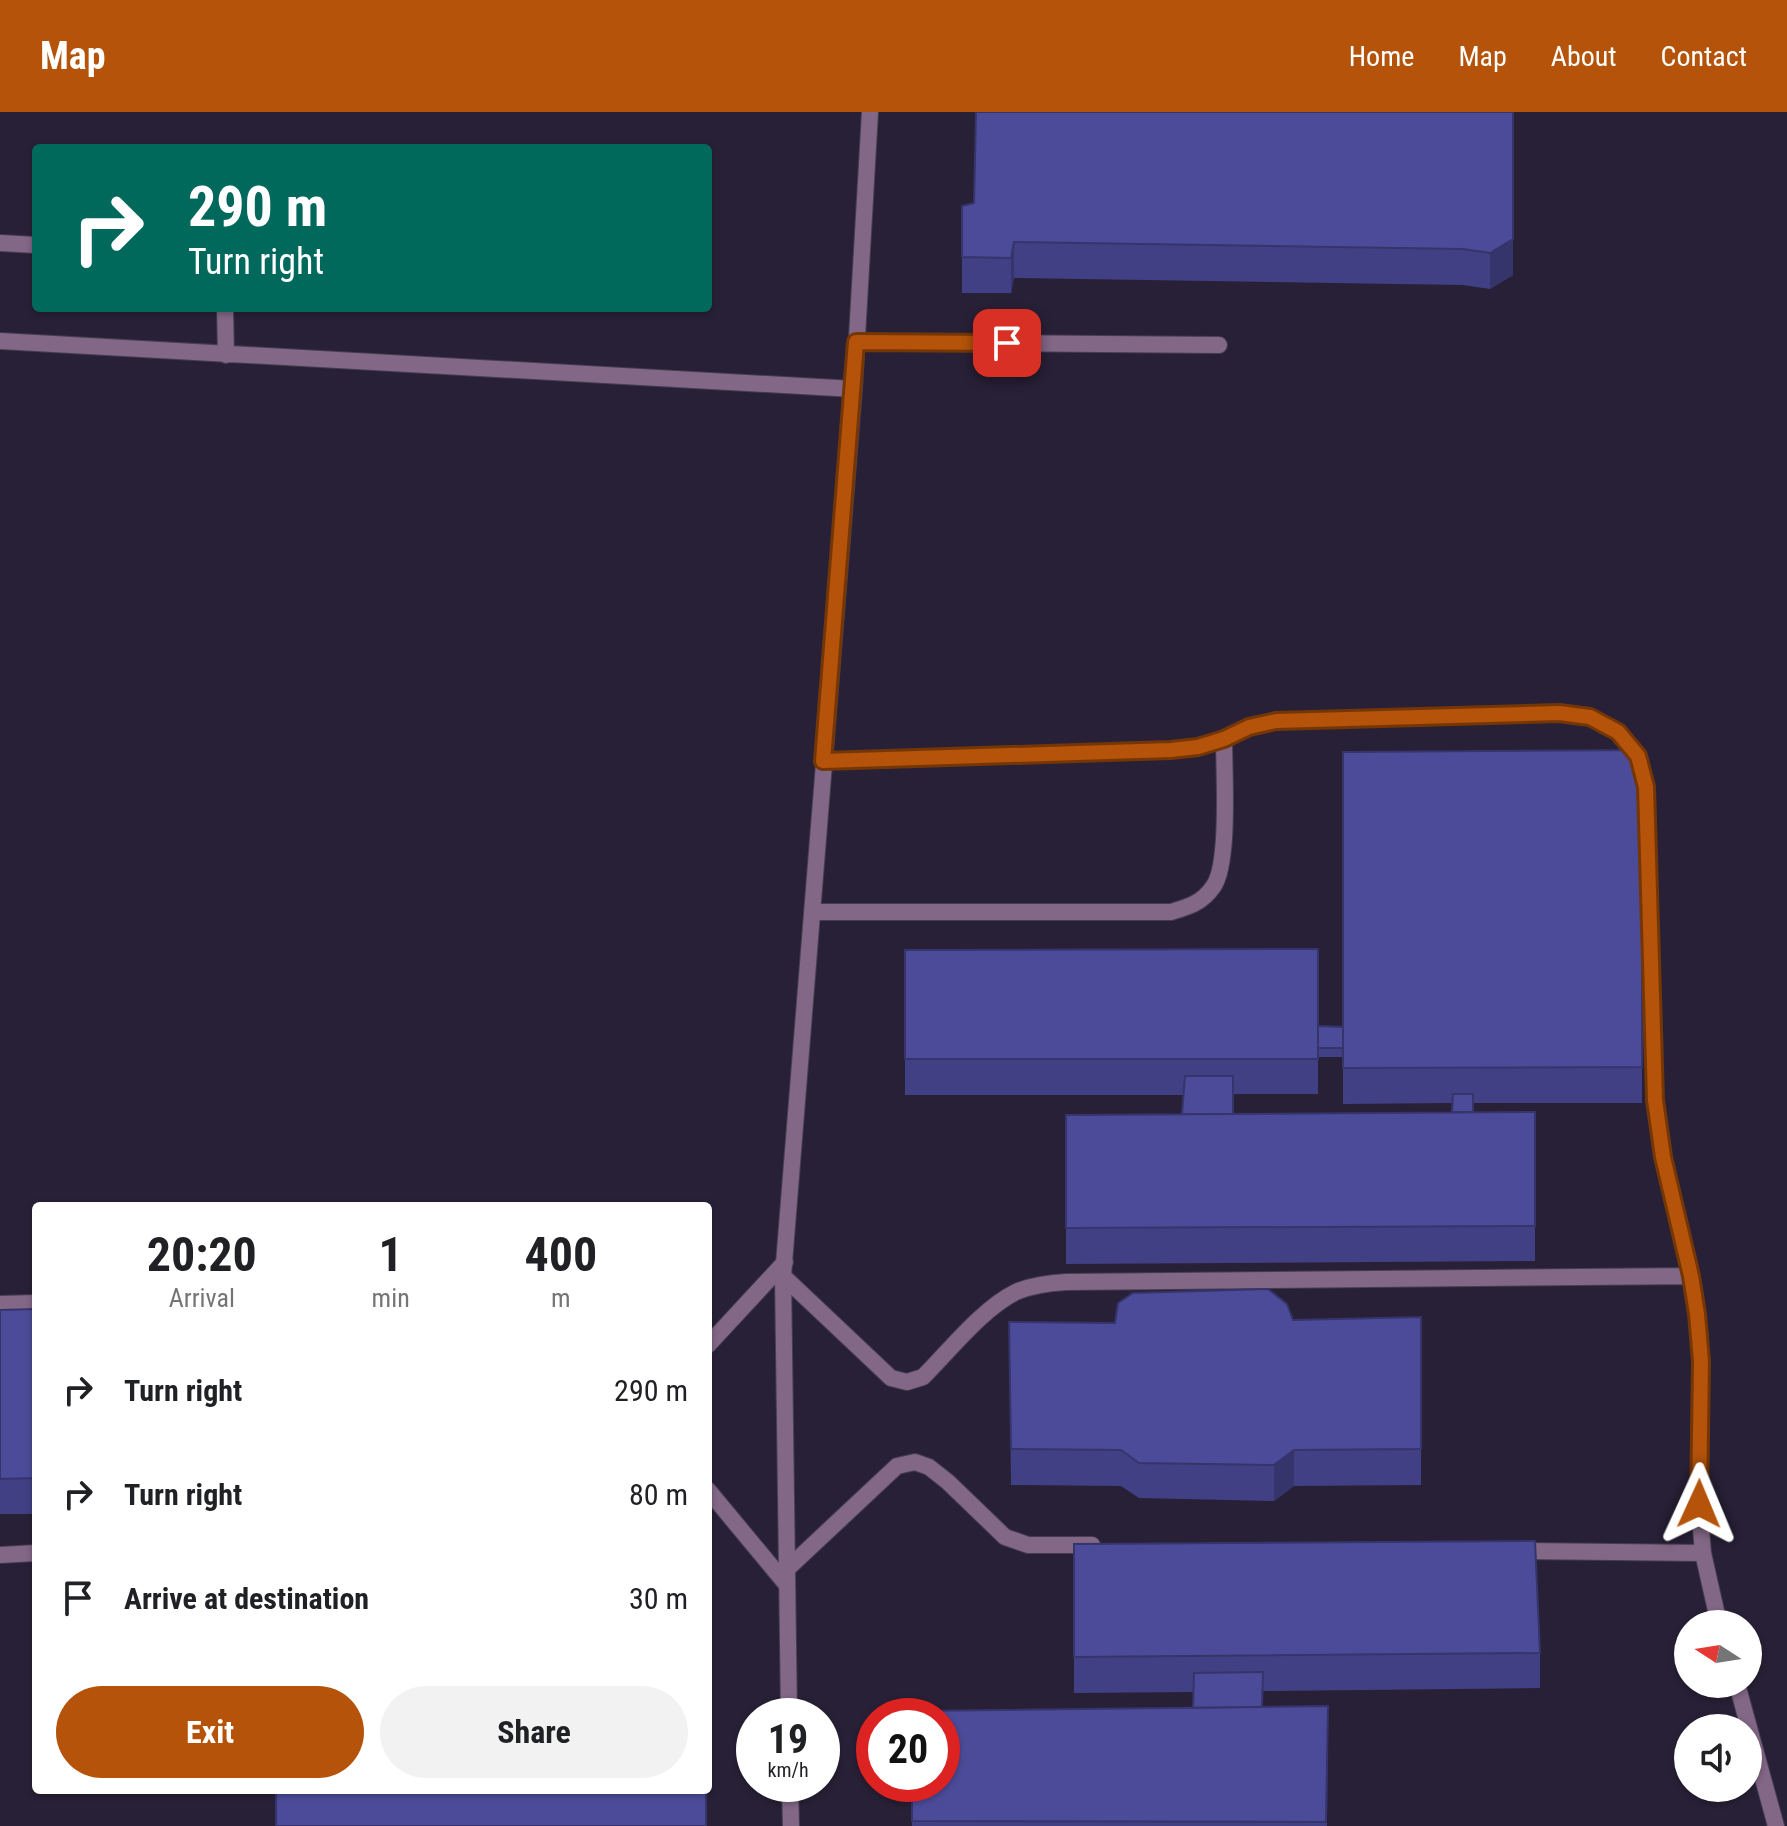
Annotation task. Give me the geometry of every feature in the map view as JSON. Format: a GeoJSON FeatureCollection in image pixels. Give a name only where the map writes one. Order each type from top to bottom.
{"type":"FeatureCollection","features":[{"type":"Feature","properties":{"kind":"lane"},"geometry":{"type":"LineString","coordinates":[[788,1698],[784,1269],[854,389],[870,112]]}},
{"type":"Feature","properties":{"kind":"lane"},"geometry":{"type":"LineString","coordinates":[[0,243],[32,245]]}},
{"type":"Feature","properties":{"kind":"lane"},"geometry":{"type":"LineString","coordinates":[[225,312],[226,355]]}},
{"type":"Feature","properties":{"kind":"lane"},"geometry":{"type":"LineString","coordinates":[[0,341],[854,389]]}},
{"type":"Feature","properties":{"kind":"lane"},"geometry":{"type":"LineString","coordinates":[[856,342],[1219,345]]}},
{"type":"Feature","properties":{"kind":"lane"},"geometry":{"type":"LineString","coordinates":[[823,761],[1171,750],[1198,747],[1249,727],[1276,721],[1559,713],[1590,717],[1618,732],[1638,756],[1646,787],[1655,1100],[1663,1157],[1691,1276],[1701,1361],[1699,1504],[1703,1553],[1716,1610]]}},
{"type":"Feature","properties":{"kind":"lane"},"geometry":{"type":"LineString","coordinates":[[812,912],[1171,912],[1196,904],[1215,886],[1223,861],[1224,739]]}},
{"type":"Feature","properties":{"kind":"lane"},"geometry":{"type":"LineString","coordinates":[[784,1269],[891,1378],[907,1382],[923,1377],[993,1307],[1015,1293],[1039,1284],[1691,1276]]}},
{"type":"Feature","properties":{"kind":"lane"},"geometry":{"type":"LineString","coordinates":[[712,1341],[784,1269]]}},
{"type":"Feature","properties":{"kind":"lane"},"geometry":{"type":"LineString","coordinates":[[0,1304],[32,1303]]}},
{"type":"Feature","properties":{"kind":"lane"},"geometry":{"type":"LineString","coordinates":[[785,1578],[897,1466],[915,1462],[929,1467],[948,1482],[1005,1537],[1028,1545],[1111,1545]]}},
{"type":"Feature","properties":{"kind":"lane"},"geometry":{"type":"LineString","coordinates":[[712,1495],[785,1578]]}},
{"type":"Feature","properties":{"kind":"lane"},"geometry":{"type":"LineString","coordinates":[[1495,1550],[1703,1553]]}},
{"type":"Feature","properties":{"kind":"lane"},"geometry":{"type":"LineString","coordinates":[[0,1555],[32,1553]]}},
{"type":"Feature","properties":{"kind":"lane"},"geometry":{"type":"LineString","coordinates":[[1741,1698],[1776,1826]]}},
{"type":"Feature","properties":{"kind":"lane"},"geometry":{"type":"LineString","coordinates":[[790,1802],[791,1826]]}},
{"type":"Feature","properties":{"kind":"building"},"geometry":{"type":"Polygon","coordinates":[[[976,112],[1513,112],[1513,239],[1490,253],[1463,249],[1014,242],[1011,258],[962,257],[962,206],[974,203],[976,112]]]}},
{"type":"Feature","properties":{"kind":"building"},"geometry":{"type":"Polygon","coordinates":[[[1642,750],[1642,1067],[1343,1068],[1343,752],[1642,750]]]}},
{"type":"Feature","properties":{"kind":"building"},"geometry":{"type":"Polygon","coordinates":[[[1318,949],[1318,1059],[905,1059],[905,950],[1318,949]]]}},
{"type":"Feature","properties":{"kind":"building"},"geometry":{"type":"Polygon","coordinates":[[[1318,1026],[1343,1027],[1343,1048],[1318,1048],[1318,1026]]]}},
{"type":"Feature","properties":{"kind":"building"},"geometry":{"type":"Polygon","coordinates":[[[1185,1076],[1233,1076],[1233,1114],[1182,1114],[1185,1076]]]}},
{"type":"Feature","properties":{"kind":"building"},"geometry":{"type":"Polygon","coordinates":[[[1453,1094],[1473,1094],[1473,1112],[1452,1112],[1453,1094]]]}},
{"type":"Feature","properties":{"kind":"building"},"geometry":{"type":"Polygon","coordinates":[[[1535,1112],[1535,1226],[1066,1228],[1066,1115],[1535,1112]]]}},
{"type":"Feature","properties":{"kind":"building"},"geometry":{"type":"Polygon","coordinates":[[[1268,1289],[1287,1304],[1293,1320],[1421,1317],[1421,1449],[1294,1450],[1274,1465],[1139,1463],[1121,1450],[1011,1449],[1009,1322],[1115,1323],[1118,1303],[1133,1293],[1268,1289]]]}},
{"type":"Feature","properties":{"kind":"building"},"geometry":{"type":"Polygon","coordinates":[[[32,1309],[32,1478],[0,1479],[0,1310],[32,1309]]]}},
{"type":"Feature","properties":{"kind":"building"},"geometry":{"type":"Polygon","coordinates":[[[1535,1541],[1540,1653],[1074,1657],[1074,1544],[1535,1541]]]}},
{"type":"Feature","properties":{"kind":"building"},"geometry":{"type":"Polygon","coordinates":[[[1263,1672],[1262,1707],[1193,1708],[1194,1673],[1263,1672]]]}},
{"type":"Feature","properties":{"kind":"building"},"geometry":{"type":"Polygon","coordinates":[[[1328,1706],[1326,1822],[912,1821],[912,1802],[960,1802],[960,1710],[1328,1706]]]}},
{"type":"Feature","properties":{"kind":"building"},"geometry":{"type":"Polygon","coordinates":[[[276,1794],[706,1794],[706,1826],[276,1826],[276,1794]]]}},
{"type":"Feature","properties":{"kind":"route"},"geometry":{"type":"LineString","coordinates":[[1007,343],[856,342],[823,761],[1171,750],[1198,747],[1249,727],[1276,721],[1559,713],[1590,717],[1618,732],[1638,756],[1646,787],[1655,1100],[1663,1157],[1679,1218],[1697,1314],[1701,1361],[1699,1504]]}}]}
